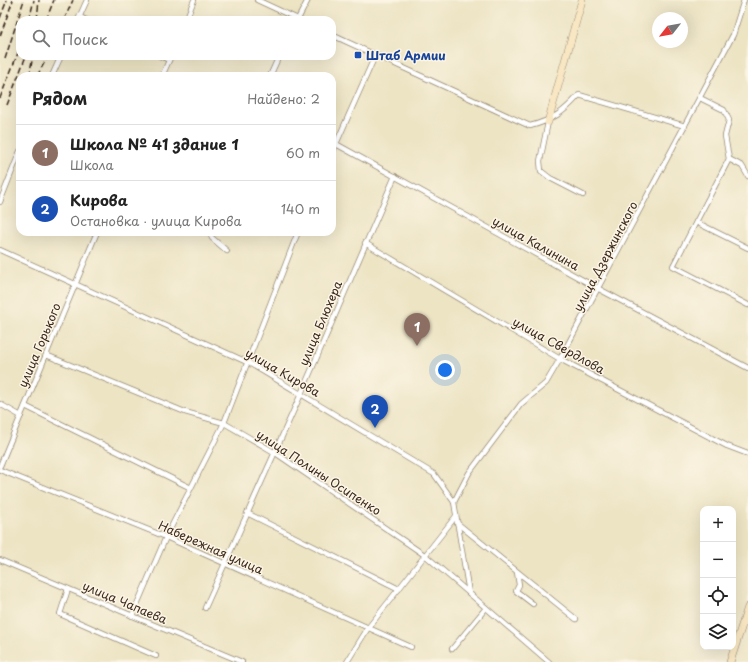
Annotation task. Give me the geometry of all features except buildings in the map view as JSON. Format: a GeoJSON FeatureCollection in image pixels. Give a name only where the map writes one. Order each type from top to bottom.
{"type":"FeatureCollection","features":[{"type":"Feature","properties":{"kind":"street"},"geometry":{"type":"LineString","coordinates":[[80,16],[87,0]]}},
{"type":"Feature","properties":{"kind":"street"},"geometry":{"type":"LineString","coordinates":[[188,16],[194,0]]}},
{"type":"Feature","properties":{"kind":"street"},"geometry":{"type":"LineString","coordinates":[[257,0],[291,16]]}},
{"type":"Feature","properties":{"kind":"street"},"geometry":{"type":"LineString","coordinates":[[299,16],[308,0]]}},
{"type":"Feature","properties":{"kind":"street"},"geometry":{"type":"LineString","coordinates":[[582,0],[548,122],[540,161],[541,171],[550,178],[583,195]]}},
{"type":"Feature","properties":{"kind":"street","name":"улица Дзержинского"},"geometry":{"type":"LineString","coordinates":[[454,502],[469,473],[521,404],[546,383],[560,359],[599,289],[733,35],[744,0]]}},
{"type":"Feature","properties":{"kind":"street"},"geometry":{"type":"LineString","coordinates":[[336,37],[530,126],[548,122],[567,109],[579,95],[685,126]]}},
{"type":"Feature","properties":{"kind":"street"},"geometry":{"type":"LineString","coordinates":[[336,144],[375,56]]}},
{"type":"Feature","properties":{"kind":"street"},"geometry":{"type":"LineString","coordinates":[[54,72],[59,60]]}},
{"type":"Feature","properties":{"kind":"street"},"geometry":{"type":"LineString","coordinates":[[164,72],[169,60]]}},
{"type":"Feature","properties":{"kind":"street"},"geometry":{"type":"LineString","coordinates":[[272,72],[277,60]]}},
{"type":"Feature","properties":{"kind":"street"},"geometry":{"type":"LineString","coordinates":[[700,98],[724,110],[729,120],[725,136],[729,158],[673,266],[748,305]]}},
{"type":"Feature","properties":{"kind":"street","name":"улица Калинина"},"geometry":{"type":"LineString","coordinates":[[336,144],[599,289],[748,368]]}},
{"type":"Feature","properties":{"kind":"street"},"geometry":{"type":"LineString","coordinates":[[729,158],[742,166],[748,176]]}},
{"type":"Feature","properties":{"kind":"street"},"geometry":{"type":"LineString","coordinates":[[0,202],[16,161]]}},
{"type":"Feature","properties":{"kind":"street","name":"улица Блюхера"},"geometry":{"type":"LineString","coordinates":[[205,608],[301,394],[395,176]]}},
{"type":"Feature","properties":{"kind":"street"},"geometry":{"type":"LineString","coordinates":[[696,222],[748,248]]}},
{"type":"Feature","properties":{"kind":"street","name":"улица Горького"},"geometry":{"type":"LineString","coordinates":[[0,466],[95,236]]}},
{"type":"Feature","properties":{"kind":"street"},"geometry":{"type":"LineString","coordinates":[[211,236],[227,251]]}},
{"type":"Feature","properties":{"kind":"street"},"geometry":{"type":"LineString","coordinates":[[132,616],[166,537],[224,423],[249,363],[297,236]]}},
{"type":"Feature","properties":{"kind":"street","name":"улица Свердлова"},"geometry":{"type":"LineString","coordinates":[[365,243],[560,359],[727,446],[748,454]]}},
{"type":"Feature","properties":{"kind":"street","name":"улица Кирова"},"geometry":{"type":"LineString","coordinates":[[0,250],[76,283],[249,363],[434,474],[454,502],[469,593]]}},
{"type":"Feature","properties":{"kind":"street","name":"улица Полины Осипенко"},"geometry":{"type":"LineString","coordinates":[[46,355],[185,412],[224,423],[274,452],[426,556],[549,662]]}},
{"type":"Feature","properties":{"kind":"street"},"geometry":{"type":"LineString","coordinates":[[0,404],[21,416]]}},
{"type":"Feature","properties":{"kind":"street"},"geometry":{"type":"LineString","coordinates":[[25,406],[191,488]]}},
{"type":"Feature","properties":{"kind":"street","name":"Набережная улица"},"geometry":{"type":"LineString","coordinates":[[0,470],[166,537],[411,647]]}},
{"type":"Feature","properties":{"kind":"street"},"geometry":{"type":"LineString","coordinates":[[247,513],[399,589]]}},
{"type":"Feature","properties":{"kind":"street"},"geometry":{"type":"LineString","coordinates":[[347,662],[368,628],[456,516]]}},
{"type":"Feature","properties":{"kind":"street"},"geometry":{"type":"LineString","coordinates":[[457,523],[576,619]]}},
{"type":"Feature","properties":{"kind":"street","name":"улица Чапаева"},"geometry":{"type":"LineString","coordinates":[[0,560],[242,662]]}},
{"type":"Feature","properties":{"kind":"street"},"geometry":{"type":"LineString","coordinates":[[517,572],[519,585],[516,591],[533,604]]}},
{"type":"Feature","properties":{"kind":"street"},"geometry":{"type":"LineString","coordinates":[[68,589],[60,614],[156,656]]}},
{"type":"Feature","properties":{"kind":"street"},"geometry":{"type":"LineString","coordinates":[[730,662],[748,607]]}},
{"type":"Feature","properties":{"kind":"street"},"geometry":{"type":"LineString","coordinates":[[452,649],[486,608]]}},
{"type":"Feature","properties":{"kind":"railway"},"geometry":{"type":"LineString","coordinates":[[0,18],[7,0]]}},
{"type":"Feature","properties":{"kind":"railway"},"geometry":{"type":"LineString","coordinates":[[0,36],[13,0]]}},
{"type":"Feature","properties":{"kind":"railway"},"geometry":{"type":"LineString","coordinates":[[19,16],[24,0]]}},
{"type":"Feature","properties":{"kind":"railway"},"geometry":{"type":"LineString","coordinates":[[30,16],[34,0]]}},
{"type":"Feature","properties":{"kind":"railway"},"geometry":{"type":"LineString","coordinates":[[37,16],[39,0]]}},
{"type":"Feature","properties":{"kind":"railway"},"geometry":{"type":"LineString","coordinates":[[48,16],[54,0]]}},
{"type":"Feature","properties":{"kind":"railway"},"geometry":{"type":"LineString","coordinates":[[66,16],[73,0]]}},
{"type":"Feature","properties":{"kind":"railway"},"geometry":{"type":"LineString","coordinates":[[5,59],[16,25]]}},
{"type":"Feature","properties":{"kind":"railway"},"geometry":{"type":"LineString","coordinates":[[0,98],[16,58]]}},
{"type":"Feature","properties":{"kind":"railway"},"geometry":{"type":"LineString","coordinates":[[20,72],[24,60]]}},
{"type":"Feature","properties":{"kind":"railway"},"geometry":{"type":"LineString","coordinates":[[30,72],[32,60]]}},
{"type":"Feature","properties":{"kind":"railway"},"geometry":{"type":"LineString","coordinates":[[39,72],[46,60]]}},
{"type":"Feature","properties":{"kind":"railway"},"geometry":{"type":"LineString","coordinates":[[7,105],[16,82]]}},
{"type":"Feature","properties":{"kind":"place","name":"Штаб Армии"},"geometry":{"type":"Point","coordinates":[358,55]}},
{"type":"Feature","properties":{"kind":"place","name":"Школа № 41 здание 1"},"geometry":{"type":"Point","coordinates":[417,346]}},
{"type":"Feature","properties":{"kind":"place","name":"Кирова"},"geometry":{"type":"Point","coordinates":[375,428]}}]}
